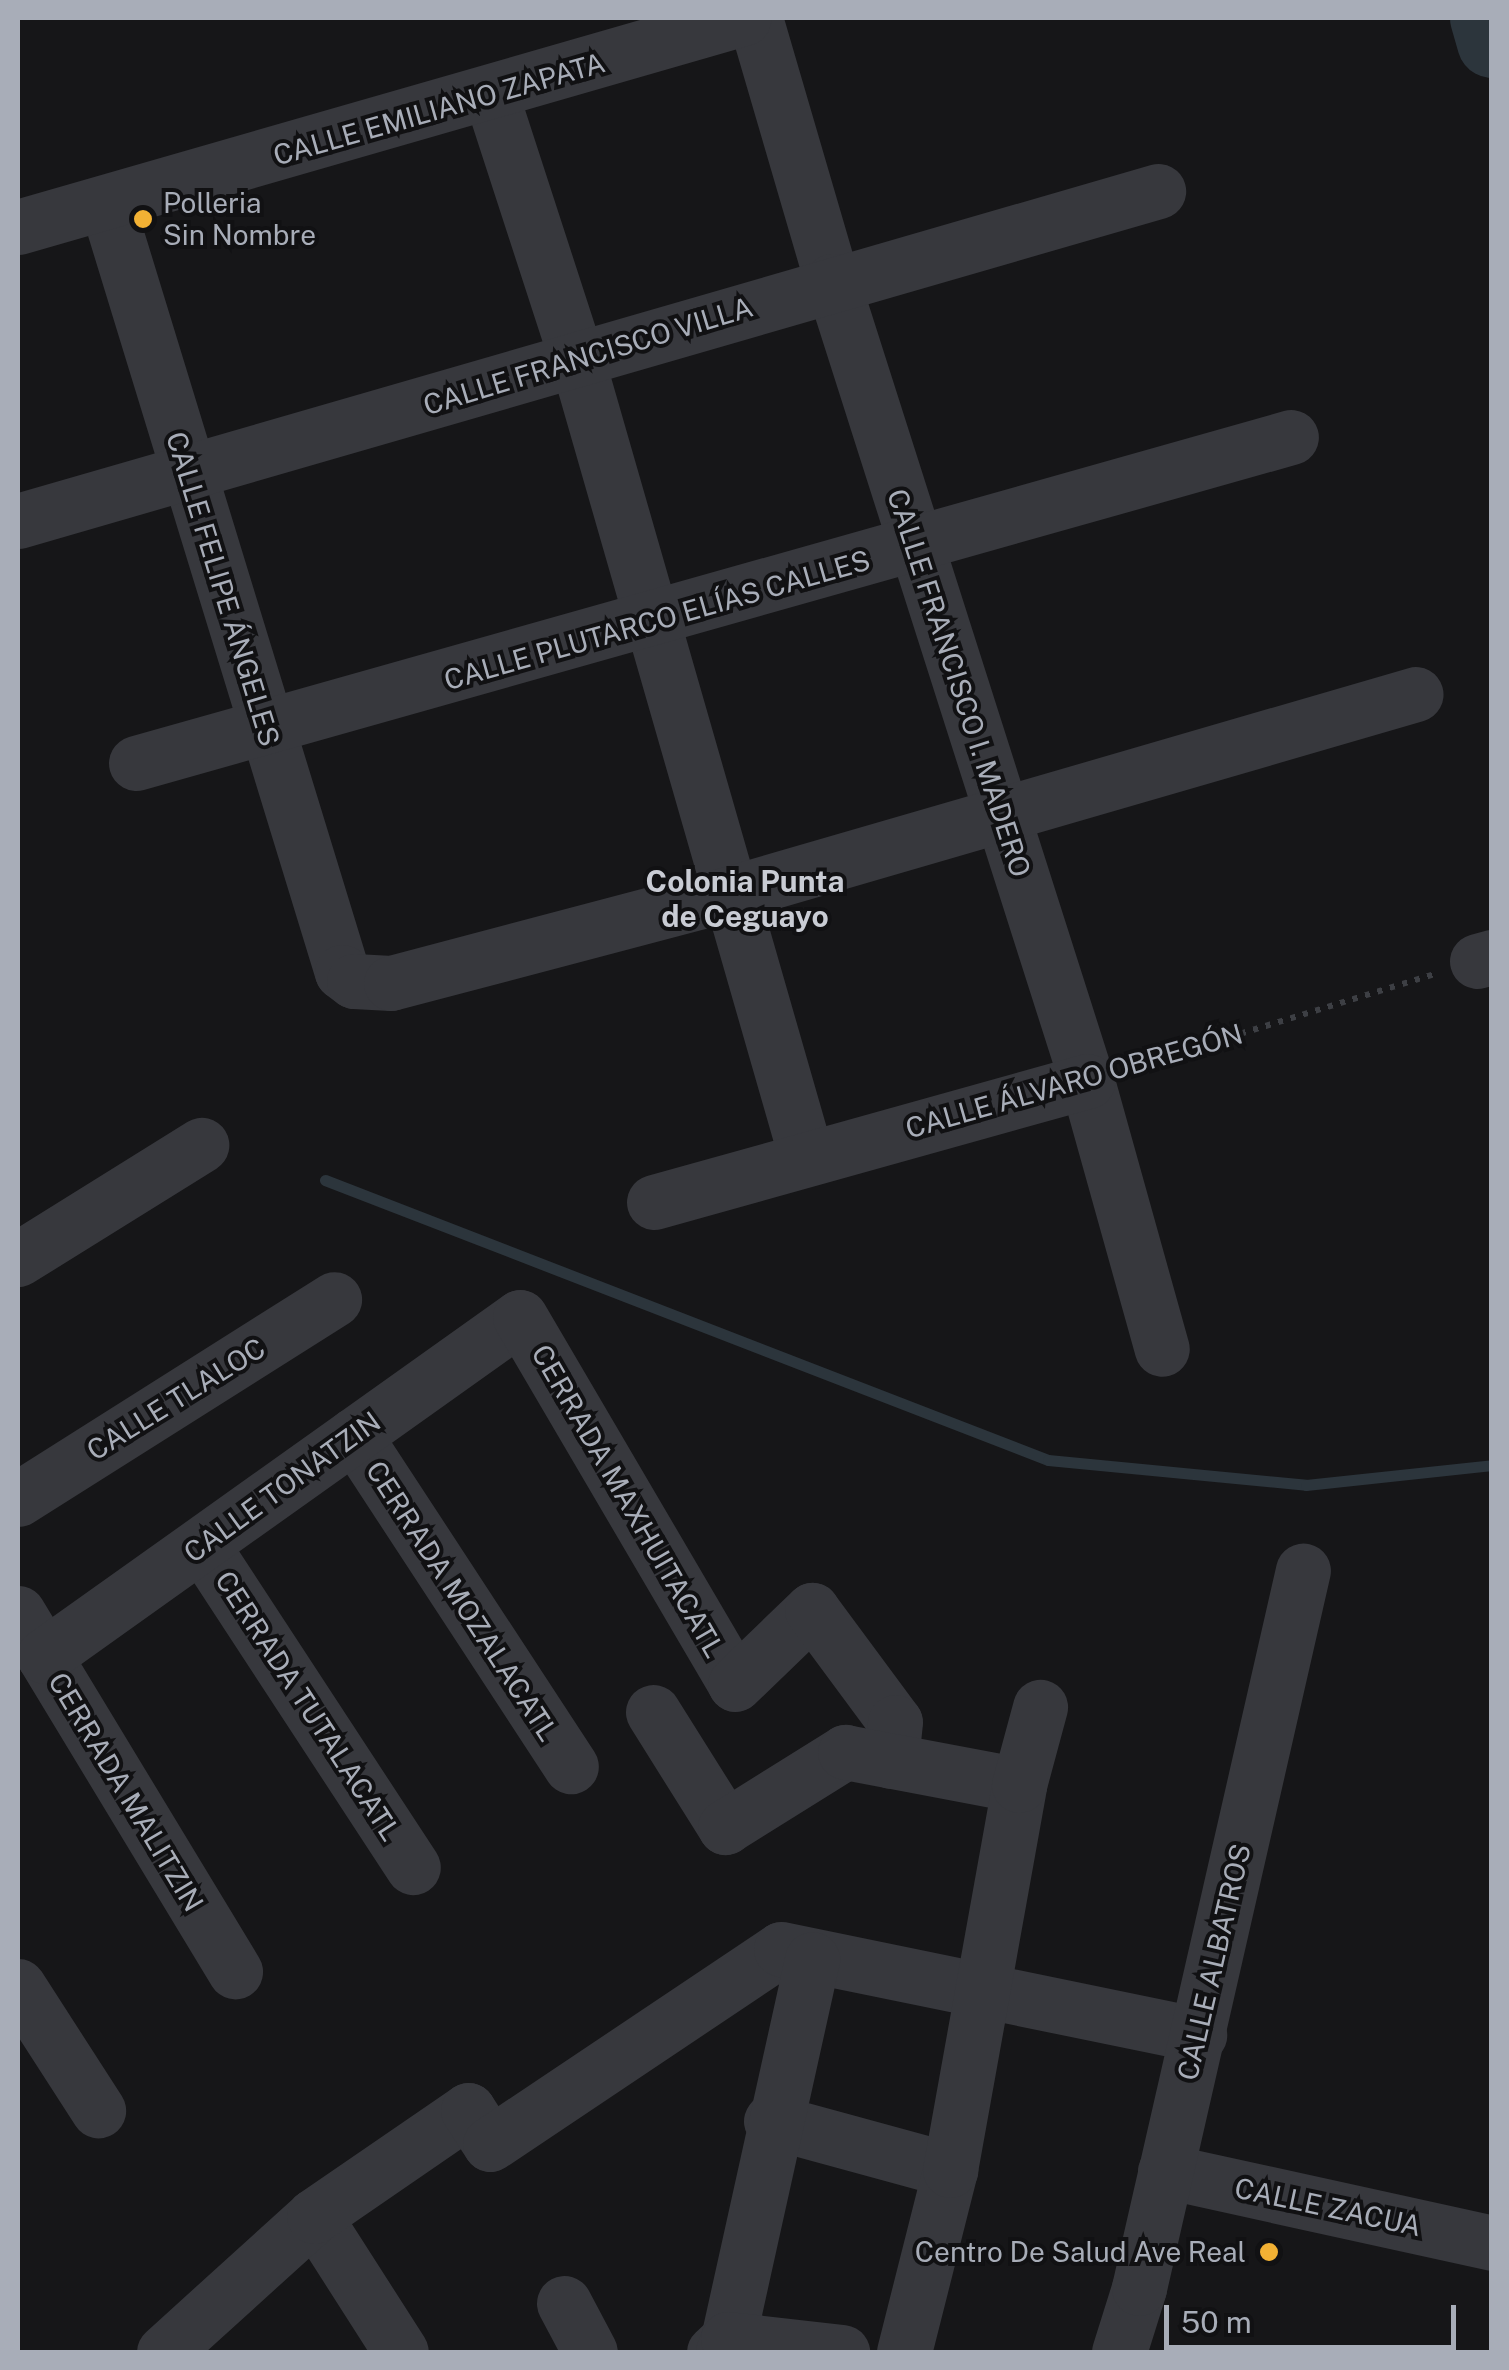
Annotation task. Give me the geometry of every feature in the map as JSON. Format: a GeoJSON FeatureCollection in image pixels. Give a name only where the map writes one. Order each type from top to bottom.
{"type":"FeatureCollection","features":[{"type":"Feature","properties":{"kind":"street","name":"CALLE EMILIANO ZAPATA"},"geometry":{"type":"LineString","coordinates":[[18,227],[491,95],[744,18]]}},
{"type":"Feature","properties":{"kind":"street","name":"CALLE FRANCISCO I. MADERO"},"geometry":{"type":"LineString","coordinates":[[755,18],[915,548],[1086,1082],[1162,1349]]}},
{"type":"Feature","properties":{"kind":"street"},"geometry":{"type":"LineString","coordinates":[[491,95],[578,363],[648,621],[806,1156]]}},
{"type":"Feature","properties":{"kind":"street","name":"CALLE FRANCISCO VILLA"},"geometry":{"type":"LineString","coordinates":[[18,522],[578,363],[832,281],[1158,191]]}},
{"type":"Feature","properties":{"kind":"street","name":"CALLE FELIPE ÁNGELES"},"geometry":{"type":"LineString","coordinates":[[106,205],[342,972],[354,981],[391,983],[728,894]]}},
{"type":"Feature","properties":{"kind":"street","name":"CALLE PLUTARCO ELÍAS CALLES"},"geometry":{"type":"LineString","coordinates":[[136,763],[915,548],[1291,436]]}},
{"type":"Feature","properties":{"kind":"street"},"geometry":{"type":"LineString","coordinates":[[728,894],[1001,818],[1416,694]]}},
{"type":"Feature","properties":{"kind":"street","name":"CALLE ÁLVARO OBREGÓN"},"geometry":{"type":"LineString","coordinates":[[654,1202],[806,1156],[1086,1082]]}},
{"type":"Feature","properties":{"kind":"street"},"geometry":{"type":"LineString","coordinates":[[18,1259],[201,1145]]}},
{"type":"Feature","properties":{"kind":"street","name":"CALLE TLALOC"},"geometry":{"type":"LineString","coordinates":[[18,1499],[334,1299]]}},
{"type":"Feature","properties":{"kind":"street","name":"CALLE TONATZIN"},"geometry":{"type":"LineString","coordinates":[[31,1634],[202,1546],[520,1318]]}},
{"type":"Feature","properties":{"kind":"street","name":"CERRADA MAXHUITACATL"},"geometry":{"type":"LineString","coordinates":[[520,1318],[735,1684],[812,1610],[895,1722],[868,1756]]}},
{"type":"Feature","properties":{"kind":"street","name":"CERRADA MOZALACATL"},"geometry":{"type":"LineString","coordinates":[[354,1435],[571,1766]]}},
{"type":"Feature","properties":{"kind":"street","name":"CERRADA TUTALACATL"},"geometry":{"type":"LineString","coordinates":[[202,1546],[413,1868]]}},
{"type":"Feature","properties":{"kind":"street","name":"CALLE ALBATROS"},"geometry":{"type":"LineString","coordinates":[[1119,2352],[1199,2035],[1303,1570]]}},
{"type":"Feature","properties":{"kind":"street","name":"CERRADA MALITZIN"},"geometry":{"type":"LineString","coordinates":[[31,1634],[235,1971]]}},
{"type":"Feature","properties":{"kind":"street"},"geometry":{"type":"LineString","coordinates":[[904,2352],[950,2170],[1019,1785],[1040,1707]]}},
{"type":"Feature","properties":{"kind":"street"},"geometry":{"type":"LineString","coordinates":[[653,1712],[725,1828],[868,1756],[1019,1785]]}},
{"type":"Feature","properties":{"kind":"street"},"geometry":{"type":"LineString","coordinates":[[164,2352],[314,2216],[468,2110],[490,2144],[781,1950],[1199,2035]]}},
{"type":"Feature","properties":{"kind":"street"},"geometry":{"type":"LineString","coordinates":[[812,1959],[771,2122],[722,2348],[842,2352]]}},
{"type":"Feature","properties":{"kind":"street"},"geometry":{"type":"LineString","coordinates":[[18,1986],[98,2110]]}},
{"type":"Feature","properties":{"kind":"street"},"geometry":{"type":"LineString","coordinates":[[771,2122],[950,2170]]}},
{"type":"Feature","properties":{"kind":"street","name":"CALLE ZACUA"},"geometry":{"type":"LineString","coordinates":[[1165,2171],[1492,2243]]}},
{"type":"Feature","properties":{"kind":"street"},"geometry":{"type":"LineString","coordinates":[[314,2216],[401,2352]]}},
{"type":"Feature","properties":{"kind":"street"},"geometry":{"type":"LineString","coordinates":[[564,2303],[590,2352]]}},
{"type":"Feature","properties":{"kind":"path","name":"CALLE ÁLVARO OBREGÓN"},"geometry":{"type":"LineString","coordinates":[[1086,1082],[1484,959]]}},
{"type":"Feature","properties":{"kind":"waterway"},"geometry":{"type":"LineString","coordinates":[[1485,18],[1492,43]]}},
{"type":"Feature","properties":{"kind":"waterway"},"geometry":{"type":"LineString","coordinates":[[325,1180],[1048,1460],[1306,1485],[1492,1465]]}},
{"type":"Feature","properties":{"kind":"place","name":"Polleria Sin Nombre"},"geometry":{"type":"Point","coordinates":[143,219]}},
{"type":"Feature","properties":{"kind":"place","name":"Centro De Salud Ave Real"},"geometry":{"type":"Point","coordinates":[1269,2252]}},
{"type":"Feature","properties":{"kind":"district","name":"Colonia Punta de Ceguayo"},"geometry":{"type":"Point","coordinates":[745,898]}}]}
